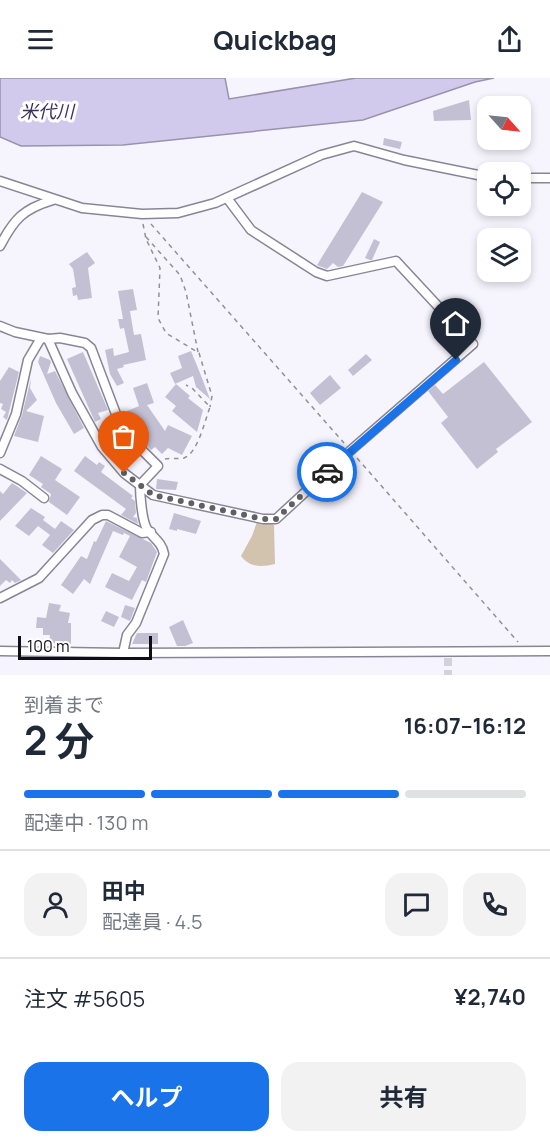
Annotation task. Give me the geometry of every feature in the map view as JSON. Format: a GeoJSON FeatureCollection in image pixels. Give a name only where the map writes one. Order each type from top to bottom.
{"type":"FeatureCollection","features":[{"type":"Feature","properties":{"kind":"street"},"geometry":{"type":"LineString","coordinates":[[0,181],[82,208],[142,214],[178,213],[215,203],[321,155],[354,146],[404,160],[477,175]]}},
{"type":"Feature","properties":{"kind":"street"},"geometry":{"type":"LineString","coordinates":[[531,178],[550,178]]}},
{"type":"Feature","properties":{"kind":"street"},"geometry":{"type":"LineString","coordinates":[[44,339],[102,447],[124,473],[153,495],[263,519],[276,519],[473,344],[396,261],[327,276],[316,272],[251,230],[227,198]]}},
{"type":"Feature","properties":{"kind":"street"},"geometry":{"type":"LineString","coordinates":[[0,246],[9,230],[26,210],[53,200]]}},
{"type":"Feature","properties":{"kind":"street"},"geometry":{"type":"LineString","coordinates":[[0,326],[44,339],[60,338],[85,343],[91,348],[116,414],[131,439],[158,466],[140,485]]}},
{"type":"Feature","properties":{"kind":"street"},"geometry":{"type":"LineString","coordinates":[[0,453],[16,414],[28,360],[44,339]]}},
{"type":"Feature","properties":{"kind":"street"},"geometry":{"type":"LineString","coordinates":[[0,469],[22,481],[44,498]]}},
{"type":"Feature","properties":{"kind":"street"},"geometry":{"type":"LineString","coordinates":[[123,653],[123,644],[136,623],[164,554],[163,547],[146,528],[140,485]]}},
{"type":"Feature","properties":{"kind":"street"},"geometry":{"type":"LineString","coordinates":[[0,598],[39,578],[92,520],[102,515],[108,515],[142,533],[151,532]]}},
{"type":"Feature","properties":{"kind":"street"},"geometry":{"type":"LineString","coordinates":[[0,651],[449,655],[550,651]]}},
{"type":"Feature","properties":{"kind":"path"},"geometry":{"type":"LineString","coordinates":[[142,214],[146,236],[160,268],[158,318],[166,333],[199,353]]}},
{"type":"Feature","properties":{"kind":"path"},"geometry":{"type":"LineString","coordinates":[[142,214],[526,651]]}},
{"type":"Feature","properties":{"kind":"path"},"geometry":{"type":"LineString","coordinates":[[146,236],[180,275],[212,396],[199,440],[193,451],[186,457],[152,459]]}},
{"type":"Feature","properties":{"kind":"path"},"geometry":{"type":"LineString","coordinates":[[186,385],[210,407]]}},
{"type":"Feature","properties":{"kind":"shaded area"},"geometry":{"type":"Polygon","coordinates":[[[258,519],[274,525],[275,564],[257,566],[248,563],[241,556],[258,519]]]}},
{"type":"Feature","properties":{"kind":"water","name":"米代川"},"geometry":{"type":"Polygon","coordinates":[[[0,78],[225,78],[229,99],[356,78],[494,78],[475,82],[363,120],[123,145],[21,146],[0,137],[0,78]]]}},
{"type":"Feature","properties":{"kind":"building"},"geometry":{"type":"Polygon","coordinates":[[[469,100],[471,120],[434,121],[433,111],[469,100]]]}},
{"type":"Feature","properties":{"kind":"building"},"geometry":{"type":"Polygon","coordinates":[[[384,138],[402,142],[400,149],[383,145],[384,138]]]}},
{"type":"Feature","properties":{"kind":"building"},"geometry":{"type":"Polygon","coordinates":[[[362,192],[383,202],[343,266],[338,267],[333,263],[327,269],[317,265],[362,192]]]}},
{"type":"Feature","properties":{"kind":"building"},"geometry":{"type":"Polygon","coordinates":[[[374,239],[380,242],[370,260],[365,258],[374,239]]]}},
{"type":"Feature","properties":{"kind":"building"},"geometry":{"type":"Polygon","coordinates":[[[87,252],[95,263],[88,268],[92,298],[78,300],[77,295],[73,296],[72,288],[76,287],[73,269],[69,264],[87,252]]]}},
{"type":"Feature","properties":{"kind":"building"},"geometry":{"type":"Polygon","coordinates":[[[133,289],[137,310],[130,311],[134,335],[141,334],[146,360],[123,365],[124,367],[117,369],[124,383],[117,386],[110,374],[105,350],[113,348],[114,356],[129,352],[124,328],[120,329],[118,319],[123,319],[118,291],[133,289]]]}},
{"type":"Feature","properties":{"kind":"building"},"geometry":{"type":"Polygon","coordinates":[[[191,351],[210,399],[196,387],[193,376],[175,384],[170,373],[182,368],[178,356],[191,351]]]}},
{"type":"Feature","properties":{"kind":"building"},"geometry":{"type":"Polygon","coordinates":[[[83,352],[108,410],[98,413],[101,419],[95,422],[67,359],[83,352]]]}},
{"type":"Feature","properties":{"kind":"building"},"geometry":{"type":"Polygon","coordinates":[[[366,354],[372,360],[353,376],[348,370],[366,354]]]}},
{"type":"Feature","properties":{"kind":"building"},"geometry":{"type":"Polygon","coordinates":[[[40,356],[50,360],[47,374],[55,371],[84,428],[74,434],[56,403],[38,362],[40,356]]]}},
{"type":"Feature","properties":{"kind":"building"},"geometry":{"type":"Polygon","coordinates":[[[484,362],[532,422],[496,449],[498,452],[477,469],[441,423],[448,417],[428,391],[435,385],[443,394],[484,362]]]}},
{"type":"Feature","properties":{"kind":"building"},"geometry":{"type":"Polygon","coordinates":[[[9,367],[19,372],[7,420],[3,417],[6,412],[1,409],[3,404],[0,403],[0,381],[9,367]]]}},
{"type":"Feature","properties":{"kind":"building"},"geometry":{"type":"Polygon","coordinates":[[[330,375],[341,388],[320,405],[310,393],[330,375]]]}},
{"type":"Feature","properties":{"kind":"building"},"geometry":{"type":"Polygon","coordinates":[[[31,378],[30,388],[37,400],[26,411],[44,416],[38,442],[14,436],[31,378]]]}},
{"type":"Feature","properties":{"kind":"building"},"geometry":{"type":"Polygon","coordinates":[[[147,383],[154,403],[147,405],[165,431],[168,425],[192,436],[182,455],[168,448],[162,454],[155,447],[151,450],[142,441],[145,438],[127,411],[139,406],[133,388],[147,383]]]}},
{"type":"Feature","properties":{"kind":"building"},"geometry":{"type":"Polygon","coordinates":[[[176,384],[203,410],[197,432],[172,411],[176,406],[165,397],[176,384]]]}},
{"type":"Feature","properties":{"kind":"building"},"geometry":{"type":"Polygon","coordinates":[[[41,456],[62,469],[55,480],[80,497],[67,515],[49,502],[51,494],[41,487],[43,484],[29,475],[41,456]]]}},
{"type":"Feature","properties":{"kind":"building"},"geometry":{"type":"Polygon","coordinates":[[[85,456],[97,465],[99,462],[105,466],[101,472],[133,496],[131,498],[135,501],[136,513],[133,517],[137,518],[138,524],[121,515],[126,509],[74,471],[85,456]]]}},
{"type":"Feature","properties":{"kind":"building"},"geometry":{"type":"Polygon","coordinates":[[[157,479],[178,482],[176,490],[156,489],[157,479]]]}},
{"type":"Feature","properties":{"kind":"building"},"geometry":{"type":"Polygon","coordinates":[[[12,483],[27,493],[0,521],[0,491],[3,494],[12,483]]]}},
{"type":"Feature","properties":{"kind":"building"},"geometry":{"type":"Polygon","coordinates":[[[31,508],[45,517],[43,520],[55,529],[61,521],[74,530],[53,553],[42,545],[50,535],[38,526],[29,536],[15,526],[31,508]]]}},
{"type":"Feature","properties":{"kind":"building"},"geometry":{"type":"Polygon","coordinates":[[[174,513],[201,521],[196,534],[169,529],[174,513]]]}},
{"type":"Feature","properties":{"kind":"building"},"geometry":{"type":"Polygon","coordinates":[[[106,521],[151,543],[157,552],[146,582],[142,580],[132,600],[105,587],[112,573],[129,581],[137,567],[119,557],[130,536],[124,533],[123,535],[113,531],[90,584],[84,579],[73,594],[61,585],[81,556],[87,559],[106,521]]]}},
{"type":"Feature","properties":{"kind":"building"},"geometry":{"type":"Polygon","coordinates":[[[0,559],[21,580],[15,583],[12,580],[10,583],[6,580],[0,586],[0,559]]]}},
{"type":"Feature","properties":{"kind":"building"},"geometry":{"type":"Polygon","coordinates":[[[49,603],[61,605],[59,611],[70,613],[68,623],[71,623],[71,644],[49,643],[50,635],[43,635],[43,628],[36,628],[37,617],[46,618],[49,603]]]}},
{"type":"Feature","properties":{"kind":"building"},"geometry":{"type":"Polygon","coordinates":[[[125,605],[135,608],[130,621],[121,617],[125,605]]]}},
{"type":"Feature","properties":{"kind":"building"},"geometry":{"type":"Polygon","coordinates":[[[106,611],[119,617],[114,627],[101,621],[106,611]]]}},
{"type":"Feature","properties":{"kind":"building"},"geometry":{"type":"Polygon","coordinates":[[[183,620],[193,643],[177,646],[169,627],[183,620]]]}},
{"type":"Feature","properties":{"kind":"building"},"geometry":{"type":"Polygon","coordinates":[[[137,633],[158,633],[158,644],[132,644],[137,633]]]}},
{"type":"Feature","properties":{"kind":"tunnel"},"geometry":{"type":"LineString","coordinates":[[448,658],[448,675]]}},
{"type":"Feature","properties":{"kind":"way so far"},"geometry":{"type":"LineString","coordinates":[[124,473],[153,495],[263,519],[276,519],[327,472]]}},
{"type":"Feature","properties":{"kind":"route"},"geometry":{"type":"LineString","coordinates":[[327,472],[456,360]]}}]}
